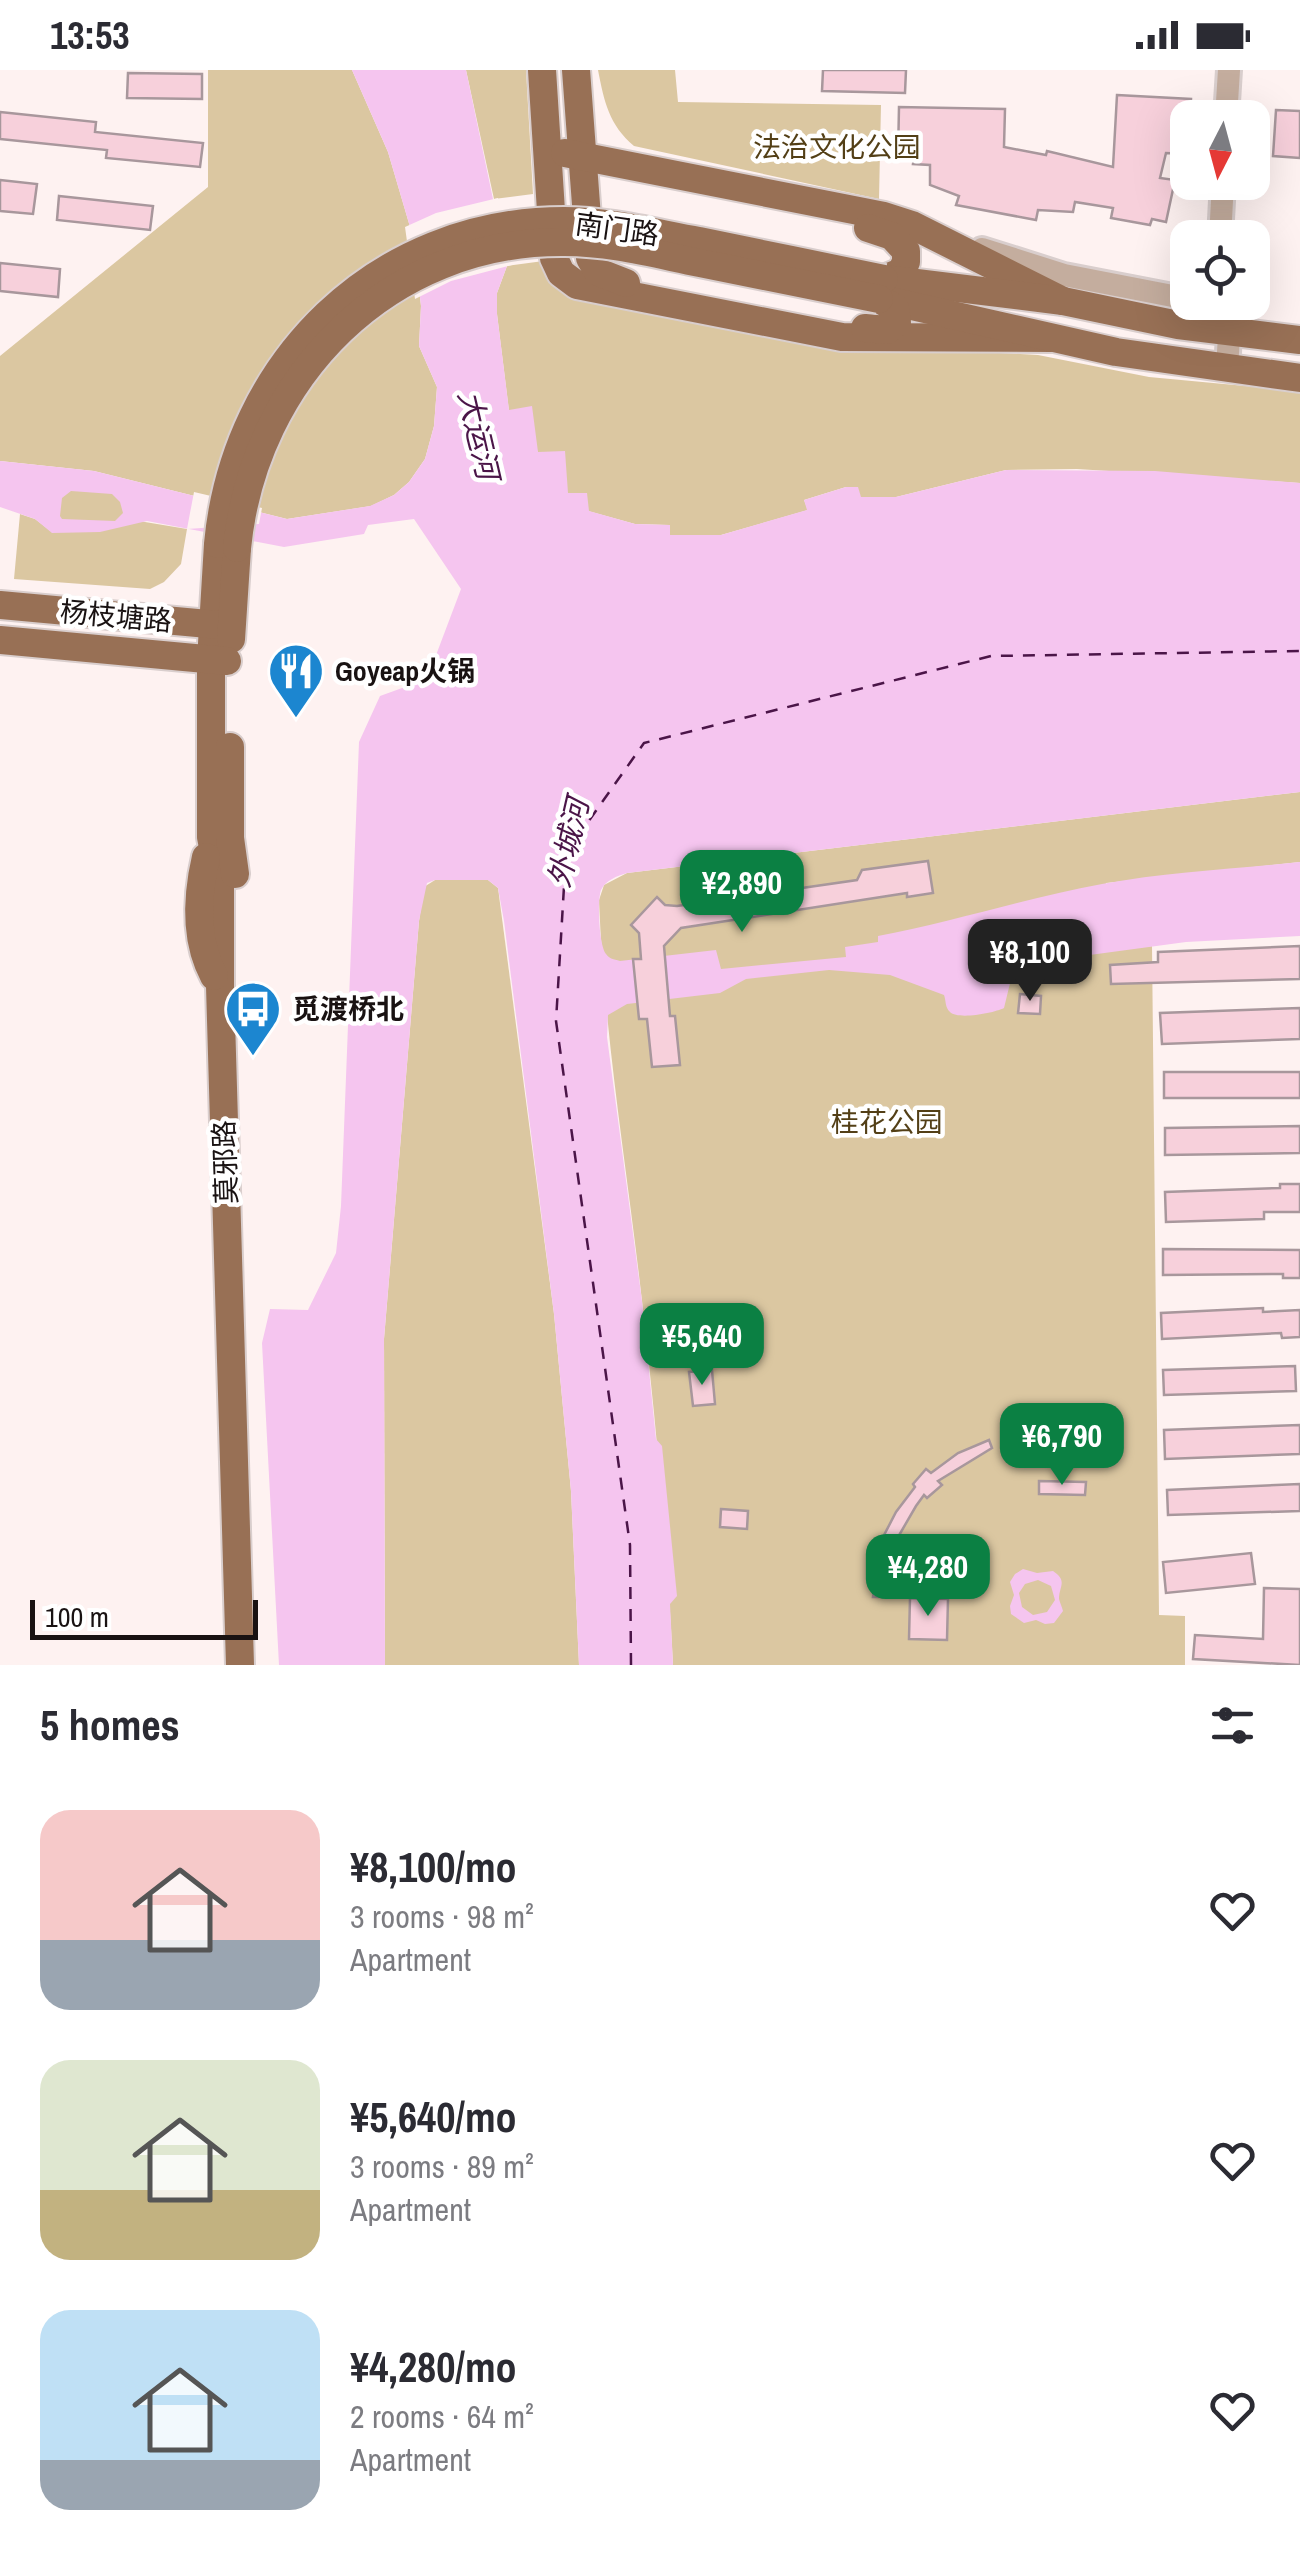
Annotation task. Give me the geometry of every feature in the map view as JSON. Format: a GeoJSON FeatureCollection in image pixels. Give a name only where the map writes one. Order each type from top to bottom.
{"type":"FeatureCollection","features":[{"type":"Feature","properties":{"kind":"main road"},"geometry":{"type":"LineString","coordinates":[[542,70],[554,258],[564,276],[577,285],[842,337],[1051,338]]}},
{"type":"Feature","properties":{"kind":"main road"},"geometry":{"type":"LineString","coordinates":[[576,70],[590,258],[596,270],[612,280],[868,329],[888,330],[897,322],[898,313],[882,289],[901,272],[906,255],[901,243],[882,232],[583,163]]}},
{"type":"Feature","properties":{"kind":"main road"},"geometry":{"type":"LineString","coordinates":[[547,157],[851,209],[912,226],[1063,301]]}},
{"type":"Feature","properties":{"kind":"main road","name":"南门路"},"geometry":{"type":"LineString","coordinates":[[221,661],[228,546],[226,488],[243,434],[264,393],[289,355],[319,321],[354,292],[392,266],[433,246],[476,232],[521,224],[590,222],[882,289],[1051,338],[1217,368],[1300,378]]}},
{"type":"Feature","properties":{"kind":"main road","name":"南门路"},"geometry":{"type":"LineString","coordinates":[[882,289],[1063,301],[1220,321],[1300,340]]}},
{"type":"Feature","properties":{"kind":"main road","name":"杨枝塘路"},"geometry":{"type":"LineString","coordinates":[[0,605],[222,626]]}},
{"type":"Feature","properties":{"kind":"main road","name":"杨枝塘路"},"geometry":{"type":"LineString","coordinates":[[0,640],[221,661]]}},
{"type":"Feature","properties":{"kind":"main road","name":"莫邪路"},"geometry":{"type":"LineString","coordinates":[[221,661],[210,838],[203,868],[199,925],[208,965],[220,986],[240,1665]]}},
{"type":"Feature","properties":{"kind":"main road","name":"莫邪路"},"geometry":{"type":"LineString","coordinates":[[221,661],[235,876],[258,1665]]}},
{"type":"Feature","properties":{"kind":"street"},"geometry":{"type":"LineString","coordinates":[[1227,100],[1229,70]]}},
{"type":"Feature","properties":{"kind":"street"},"geometry":{"type":"LineString","coordinates":[[1242,100],[1243,70]]}},
{"type":"Feature","properties":{"kind":"street"},"geometry":{"type":"LineString","coordinates":[[912,226],[1064,275],[1170,296]]}},
{"type":"Feature","properties":{"kind":"street"},"geometry":{"type":"LineString","coordinates":[[1217,368],[1220,321]]}},
{"type":"Feature","properties":{"kind":"green space"},"geometry":{"type":"Polygon","coordinates":[[[208,70],[352,70],[388,152],[413,237],[421,306],[419,346],[437,387],[434,426],[425,459],[409,482],[371,506],[287,519],[94,471],[0,461],[0,356],[208,187],[208,70]]]}},
{"type":"Feature","properties":{"kind":"green space"},"geometry":{"type":"Polygon","coordinates":[[[466,70],[526,70],[533,194],[494,199],[466,70]]]}},
{"type":"Feature","properties":{"kind":"green space","name":"法治文化公园"},"geometry":{"type":"Polygon","coordinates":[[[598,70],[675,70],[678,102],[881,105],[879,199],[634,146],[613,121],[598,70]]]}},
{"type":"Feature","properties":{"kind":"green space"},"geometry":{"type":"Polygon","coordinates":[[[551,260],[552,275],[889,347],[1038,355],[1149,377],[1300,391],[1300,483],[1077,469],[1006,470],[896,497],[860,497],[846,487],[804,500],[808,510],[721,535],[669,535],[669,525],[635,524],[588,511],[568,494],[509,411],[497,293],[507,266],[551,260]]]}},
{"type":"Feature","properties":{"kind":"green space"},"geometry":{"type":"Polygon","coordinates":[[[62,479],[132,491],[139,521],[187,529],[181,564],[164,582],[150,589],[14,579],[20,514],[52,532],[62,479]]]}},
{"type":"Feature","properties":{"kind":"green space","name":"桂花公园"},"geometry":{"type":"Polygon","coordinates":[[[1300,792],[1300,862],[1106,883],[1093,953],[1152,946],[1159,1615],[1185,1616],[1185,1665],[673,1665],[652,1392],[606,1001],[599,900],[604,885],[627,873],[1300,792]]]}},
{"type":"Feature","properties":{"kind":"green space"},"geometry":{"type":"Polygon","coordinates":[[[435,880],[488,880],[498,888],[554,1314],[571,1491],[579,1665],[385,1665],[384,1339],[419,921],[424,887],[435,880]]]}},
{"type":"Feature","properties":{"kind":"water"},"geometry":{"type":"Polygon","coordinates":[[[352,70],[466,70],[507,266],[497,293],[497,314],[509,410],[532,406],[538,452],[565,451],[568,493],[587,493],[589,511],[635,524],[670,525],[670,535],[721,535],[807,510],[804,500],[846,487],[858,487],[861,497],[896,497],[1006,470],[1155,471],[1300,483],[1300,792],[627,873],[609,881],[601,890],[600,933],[610,958],[620,961],[716,950],[721,969],[846,957],[845,947],[878,942],[878,936],[1102,884],[1300,862],[1300,936],[1186,942],[1023,964],[1012,975],[1004,1008],[992,1012],[954,1014],[947,1008],[944,995],[890,975],[829,970],[746,979],[720,993],[627,1004],[608,1015],[607,1037],[656,1439],[662,1446],[677,1596],[670,1604],[673,1665],[579,1665],[571,1491],[554,1314],[498,888],[488,880],[435,880],[427,883],[419,921],[384,1339],[385,1665],[279,1665],[262,1343],[270,1309],[308,1310],[336,1253],[359,742],[380,696],[427,679],[461,589],[414,519],[368,525],[364,534],[284,547],[147,521],[100,532],[52,533],[35,519],[0,507],[0,461],[94,471],[287,519],[370,506],[394,495],[409,482],[425,459],[434,426],[437,387],[419,346],[421,306],[413,237],[388,152],[352,70]],[[71,491],[62,498],[60,516],[115,521],[123,513],[112,494],[71,491]]]}},
{"type":"Feature","properties":{"kind":"water"},"geometry":{"type":"Polygon","coordinates":[[[1023,1569],[1037,1573],[1053,1571],[1060,1578],[1063,1611],[1054,1623],[1024,1623],[1011,1614],[1014,1595],[1010,1582],[1023,1569]],[[1038,1580],[1025,1584],[1019,1593],[1022,1607],[1033,1615],[1047,1612],[1055,1600],[1051,1586],[1038,1580]]]}},
{"type":"Feature","properties":{"kind":"pier"},"geometry":{"type":"Polygon","coordinates":[[[498,198],[512,265],[451,281],[415,299],[405,227],[436,213],[498,198]]]}},
{"type":"Feature","properties":{"kind":"pier"},"geometry":{"type":"Polygon","coordinates":[[[194,492],[262,508],[259,524],[187,529],[194,492]]]}},
{"type":"Feature","properties":{"kind":"building"},"geometry":{"type":"Polygon","coordinates":[[[823,70],[906,70],[905,93],[822,91],[823,70]]]}},
{"type":"Feature","properties":{"kind":"building"},"geometry":{"type":"Polygon","coordinates":[[[128,73],[202,74],[202,99],[127,98],[128,73]]]}},
{"type":"Feature","properties":{"kind":"building"},"geometry":{"type":"Polygon","coordinates":[[[1117,95],[1191,99],[1170,100],[1170,153],[1166,153],[1160,178],[1170,179],[1171,200],[1166,222],[1152,219],[1150,225],[1111,218],[1113,208],[1075,202],[1073,212],[1038,210],[1036,220],[956,205],[959,196],[930,185],[930,165],[913,164],[914,157],[898,156],[899,107],[1005,109],[1004,147],[1046,155],[1047,151],[1113,167],[1117,95]]]}},
{"type":"Feature","properties":{"kind":"building"},"geometry":{"type":"Polygon","coordinates":[[[1276,110],[1300,111],[1300,158],[1273,156],[1276,110]]]}},
{"type":"Feature","properties":{"kind":"building"},"geometry":{"type":"Polygon","coordinates":[[[0,112],[96,122],[95,132],[203,143],[200,167],[106,158],[107,150],[0,139],[0,112]]]}},
{"type":"Feature","properties":{"kind":"building"},"geometry":{"type":"Polygon","coordinates":[[[0,180],[37,184],[33,214],[0,211],[0,180]]]}},
{"type":"Feature","properties":{"kind":"building"},"geometry":{"type":"Polygon","coordinates":[[[59,196],[153,206],[150,230],[57,220],[59,196]]]}},
{"type":"Feature","properties":{"kind":"building"},"geometry":{"type":"Polygon","coordinates":[[[0,263],[60,269],[58,297],[0,291],[0,263]]]}},
{"type":"Feature","properties":{"kind":"building"},"geometry":{"type":"Polygon","coordinates":[[[928,861],[933,893],[907,897],[907,893],[681,928],[664,946],[670,1016],[675,1016],[680,1065],[652,1067],[647,1019],[639,1019],[633,959],[641,959],[639,933],[631,925],[657,897],[665,905],[677,906],[857,880],[862,870],[928,861]]]}},
{"type":"Feature","properties":{"kind":"building"},"geometry":{"type":"Polygon","coordinates":[[[1300,946],[1300,979],[1111,984],[1110,965],[1158,962],[1158,952],[1300,946]]]}},
{"type":"Feature","properties":{"kind":"building"},"geometry":{"type":"Polygon","coordinates":[[[1020,994],[1041,996],[1040,1014],[1018,1013],[1020,994]]]}},
{"type":"Feature","properties":{"kind":"building"},"geometry":{"type":"Polygon","coordinates":[[[1300,1008],[1300,1039],[1162,1044],[1160,1013],[1300,1008]]]}},
{"type":"Feature","properties":{"kind":"building"},"geometry":{"type":"Polygon","coordinates":[[[1164,1072],[1300,1072],[1300,1098],[1164,1098],[1164,1072]]]}},
{"type":"Feature","properties":{"kind":"building"},"geometry":{"type":"Polygon","coordinates":[[[1300,1126],[1300,1153],[1165,1155],[1165,1128],[1300,1126]]]}},
{"type":"Feature","properties":{"kind":"building"},"geometry":{"type":"Polygon","coordinates":[[[1280,1184],[1300,1184],[1300,1212],[1264,1212],[1264,1219],[1166,1222],[1165,1192],[1280,1188],[1280,1184]]]}},
{"type":"Feature","properties":{"kind":"building"},"geometry":{"type":"Polygon","coordinates":[[[1163,1249],[1300,1250],[1300,1278],[1283,1278],[1283,1274],[1163,1275],[1163,1249]]]}},
{"type":"Feature","properties":{"kind":"building"},"geometry":{"type":"Polygon","coordinates":[[[1263,1308],[1263,1312],[1300,1310],[1300,1337],[1282,1338],[1281,1333],[1162,1339],[1161,1313],[1263,1308]]]}},
{"type":"Feature","properties":{"kind":"building"},"geometry":{"type":"Polygon","coordinates":[[[1295,1366],[1296,1391],[1164,1395],[1163,1370],[1295,1366]]]}},
{"type":"Feature","properties":{"kind":"building"},"geometry":{"type":"Polygon","coordinates":[[[712,1370],[715,1404],[693,1406],[689,1372],[712,1370]]]}},
{"type":"Feature","properties":{"kind":"building"},"geometry":{"type":"Polygon","coordinates":[[[1300,1425],[1300,1454],[1165,1459],[1164,1430],[1300,1425]]]}},
{"type":"Feature","properties":{"kind":"building"},"geometry":{"type":"Polygon","coordinates":[[[989,1440],[992,1448],[938,1481],[942,1485],[927,1498],[924,1495],[894,1544],[884,1597],[873,1597],[882,1539],[915,1487],[913,1484],[926,1469],[931,1473],[958,1453],[989,1440]]]}},
{"type":"Feature","properties":{"kind":"building"},"geometry":{"type":"Polygon","coordinates":[[[1039,1481],[1086,1482],[1085,1495],[1039,1494],[1039,1481]]]}},
{"type":"Feature","properties":{"kind":"building"},"geometry":{"type":"Polygon","coordinates":[[[1300,1484],[1300,1511],[1168,1515],[1167,1490],[1300,1484]]]}},
{"type":"Feature","properties":{"kind":"building"},"geometry":{"type":"Polygon","coordinates":[[[721,1509],[748,1511],[747,1529],[720,1527],[721,1509]]]}},
{"type":"Feature","properties":{"kind":"building"},"geometry":{"type":"Polygon","coordinates":[[[1251,1553],[1255,1584],[1166,1593],[1163,1562],[1251,1553]]]}},
{"type":"Feature","properties":{"kind":"building"},"geometry":{"type":"Polygon","coordinates":[[[1264,1588],[1300,1589],[1300,1665],[1193,1659],[1195,1635],[1263,1639],[1264,1588]]]}},
{"type":"Feature","properties":{"kind":"building"},"geometry":{"type":"Polygon","coordinates":[[[910,1598],[948,1599],[947,1640],[909,1639],[910,1598]]]}},
{"type":"Feature","properties":{"kind":"ferry route"},"geometry":{"type":"LineString","coordinates":[[631,1665],[630,1545],[556,1021],[566,853],[644,743],[991,656],[1300,651]]}},
{"type":"Feature","properties":{"kind":"place","name":"Goyeap火锅"},"geometry":{"type":"Point","coordinates":[296,720]}},
{"type":"Feature","properties":{"kind":"place","name":"觅渡桥北"},"geometry":{"type":"Point","coordinates":[253,1058]}},
{"type":"Feature","properties":{"kind":"water label","name":"大运河"},"geometry":{"type":"Point","coordinates":[478,435]}},
{"type":"Feature","properties":{"kind":"water label","name":"外城河"},"geometry":{"type":"Point","coordinates":[569,843]}}]}
